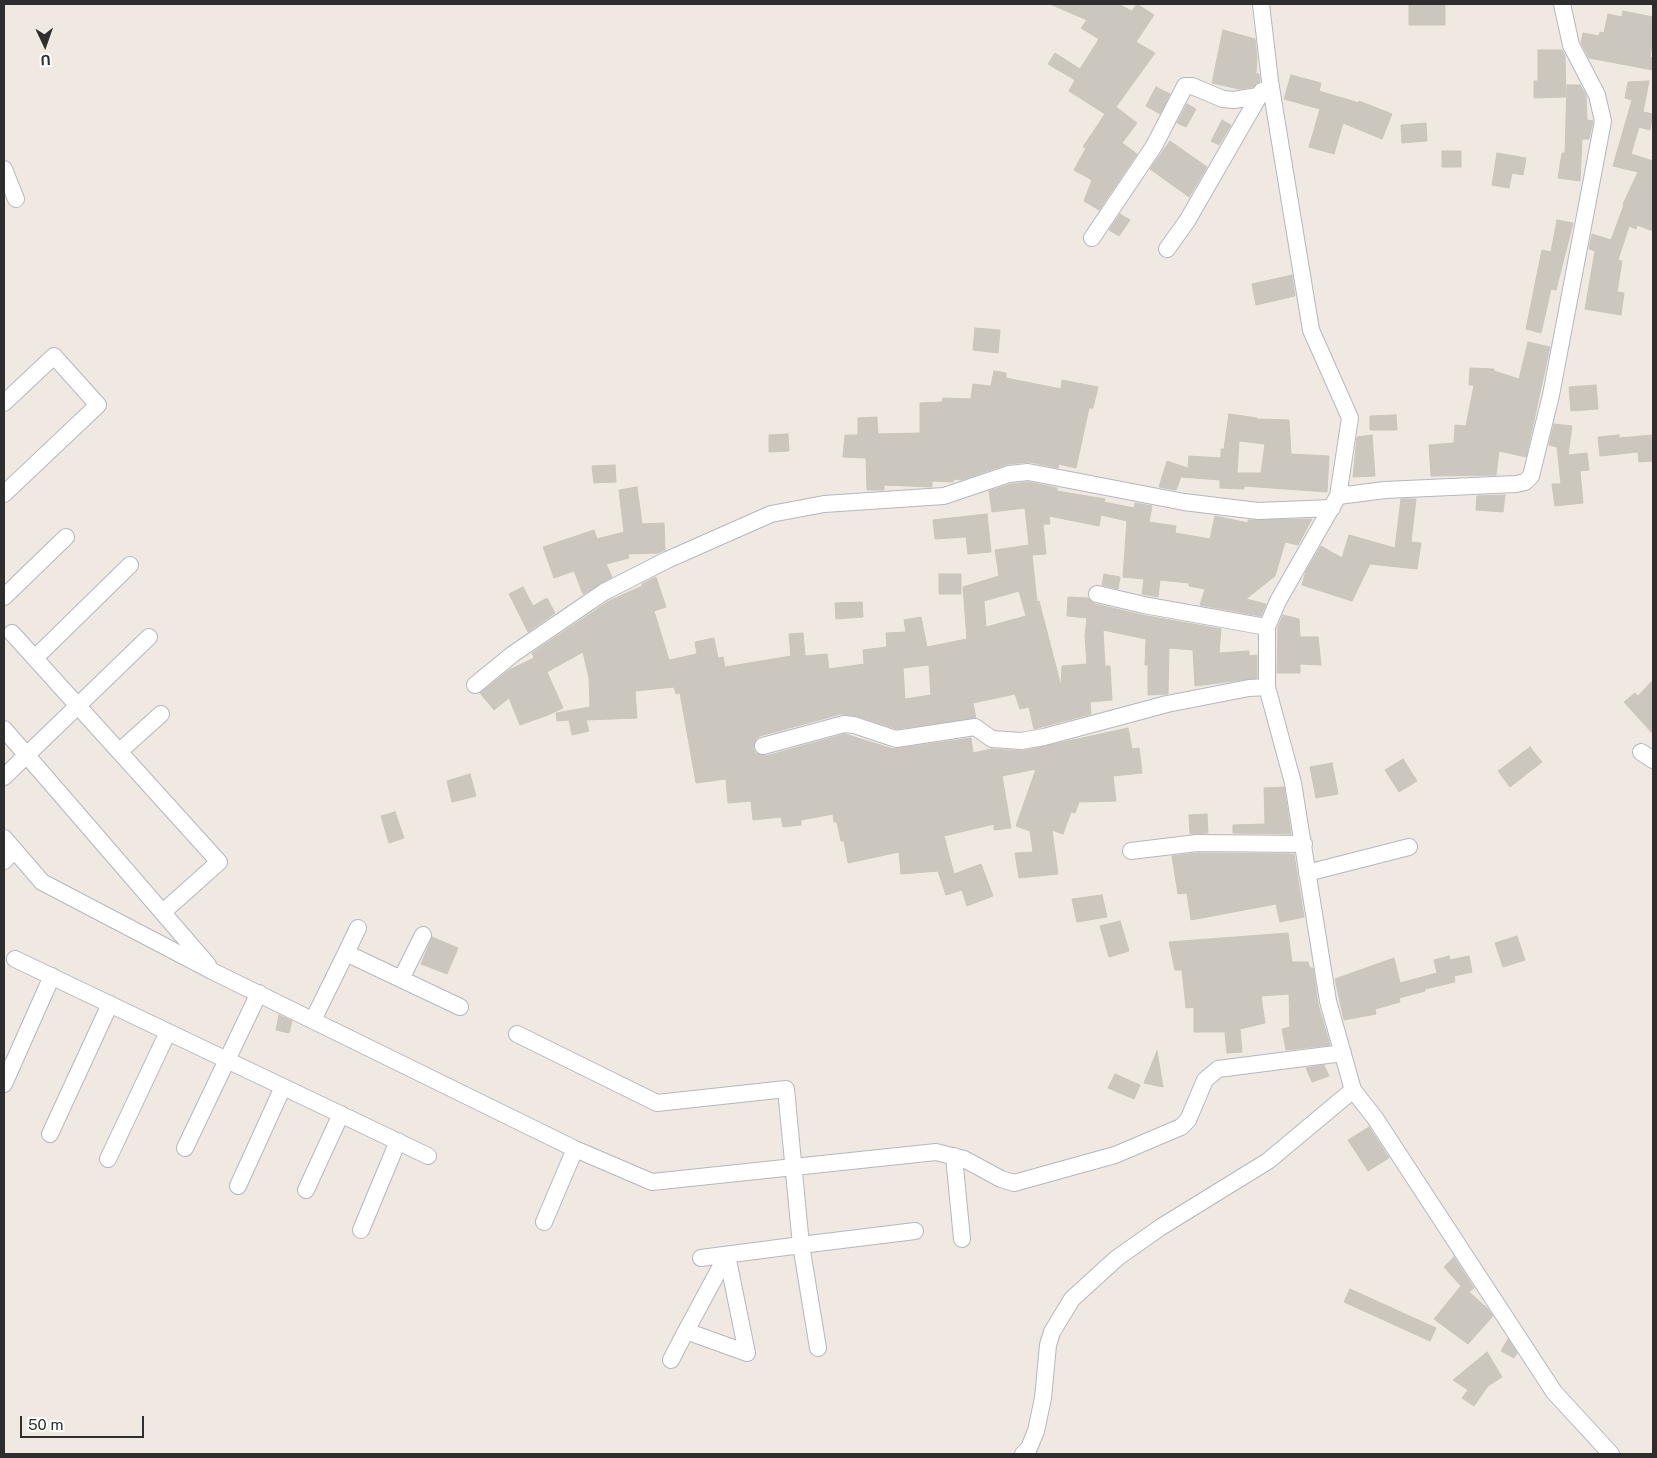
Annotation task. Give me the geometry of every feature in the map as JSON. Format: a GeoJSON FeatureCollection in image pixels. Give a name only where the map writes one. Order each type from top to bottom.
{"type":"FeatureCollection","features":[{"type":"Feature","properties":{"kind":"street"},"geometry":{"type":"LineString","coordinates":[[1261,4],[1270,81],[1311,330],[1350,418],[1335,502],[1278,601],[1267,627],[1267,687],[1293,783],[1328,1001],[1353,1090],[1375,1118],[1554,1392],[1611,1454]]}},
{"type":"Feature","properties":{"kind":"street"},"geometry":{"type":"LineString","coordinates":[[475,685],[513,654],[604,592],[667,560],[771,514],[824,504],[944,496],[1009,474],[1028,472],[1184,502],[1258,511],[1335,502],[1385,490],[1525,482],[1531,476],[1551,395],[1603,121],[1596,95],[1571,45],[1562,4]]}},
{"type":"Feature","properties":{"kind":"street"},"geometry":{"type":"LineString","coordinates":[[1167,249],[1187,221],[1258,96],[1270,81]]}},
{"type":"Feature","properties":{"kind":"street"},"geometry":{"type":"LineString","coordinates":[[1092,238],[1154,146],[1183,88],[1187,85],[1192,86],[1223,99],[1258,96]]}},
{"type":"Feature","properties":{"kind":"street"},"geometry":{"type":"LineString","coordinates":[[4,169],[16,199]]}},
{"type":"Feature","properties":{"kind":"street"},"geometry":{"type":"LineString","coordinates":[[4,403],[54,356],[98,405],[4,494]]}},
{"type":"Feature","properties":{"kind":"street"},"geometry":{"type":"LineString","coordinates":[[4,597],[66,537]]}},
{"type":"Feature","properties":{"kind":"street"},"geometry":{"type":"LineString","coordinates":[[35,658],[130,565]]}},
{"type":"Feature","properties":{"kind":"street"},"geometry":{"type":"LineString","coordinates":[[1097,594],[1144,605],[1267,627]]}},
{"type":"Feature","properties":{"kind":"street"},"geometry":{"type":"LineString","coordinates":[[12,633],[79,705],[218,862],[163,912]]}},
{"type":"Feature","properties":{"kind":"street"},"geometry":{"type":"LineString","coordinates":[[4,778],[149,637]]}},
{"type":"Feature","properties":{"kind":"street"},"geometry":{"type":"LineString","coordinates":[[763,746],[844,724],[854,725],[896,739],[975,727],[992,739],[1021,741],[1044,738],[1167,704],[1249,688],[1267,687]]}},
{"type":"Feature","properties":{"kind":"street"},"geometry":{"type":"LineString","coordinates":[[120,751],[161,714]]}},
{"type":"Feature","properties":{"kind":"street"},"geometry":{"type":"LineString","coordinates":[[4,729],[212,971]]}},
{"type":"Feature","properties":{"kind":"street"},"geometry":{"type":"LineString","coordinates":[[1131,851],[1197,843],[1304,844]]}},
{"type":"Feature","properties":{"kind":"street"},"geometry":{"type":"LineString","coordinates":[[1307,873],[1410,847]]}},
{"type":"Feature","properties":{"kind":"street"},"geometry":{"type":"LineString","coordinates":[[7,849],[42,882],[212,971],[575,1149],[652,1182],[936,1152],[954,1156],[1001,1179],[1014,1183],[1020,1182],[1115,1155],[1182,1127],[1188,1120],[1205,1080],[1218,1069],[1343,1053]]}},
{"type":"Feature","properties":{"kind":"street"},"geometry":{"type":"LineString","coordinates":[[313,1020],[358,928]]}},
{"type":"Feature","properties":{"kind":"street"},"geometry":{"type":"LineString","coordinates":[[401,979],[423,935]]}},
{"type":"Feature","properties":{"kind":"street"},"geometry":{"type":"LineString","coordinates":[[346,953],[460,1007]]}},
{"type":"Feature","properties":{"kind":"street"},"geometry":{"type":"LineString","coordinates":[[15,959],[428,1156]]}},
{"type":"Feature","properties":{"kind":"street"},"geometry":{"type":"LineString","coordinates":[[4,1084],[52,976]]}},
{"type":"Feature","properties":{"kind":"street"},"geometry":{"type":"LineString","coordinates":[[185,1148],[259,993]]}},
{"type":"Feature","properties":{"kind":"street"},"geometry":{"type":"LineString","coordinates":[[50,1134],[110,1004]]}},
{"type":"Feature","properties":{"kind":"street"},"geometry":{"type":"LineString","coordinates":[[108,1158],[168,1032]]}},
{"type":"Feature","properties":{"kind":"street"},"geometry":{"type":"LineString","coordinates":[[517,1034],[657,1103],[786,1089],[801,1245],[818,1348]]}},
{"type":"Feature","properties":{"kind":"street"},"geometry":{"type":"LineString","coordinates":[[238,1186],[284,1087]]}},
{"type":"Feature","properties":{"kind":"street"},"geometry":{"type":"LineString","coordinates":[[1023,1454],[1029,1448],[1036,1431],[1043,1398],[1048,1345],[1052,1332],[1072,1299],[1117,1258],[1161,1227],[1268,1161],[1353,1090]]}},
{"type":"Feature","properties":{"kind":"street"},"geometry":{"type":"LineString","coordinates":[[306,1190],[340,1114]]}},
{"type":"Feature","properties":{"kind":"street"},"geometry":{"type":"LineString","coordinates":[[361,1230],[398,1142]]}},
{"type":"Feature","properties":{"kind":"street"},"geometry":{"type":"LineString","coordinates":[[544,1222],[575,1149]]}},
{"type":"Feature","properties":{"kind":"street"},"geometry":{"type":"LineString","coordinates":[[954,1156],[962,1238]]}},
{"type":"Feature","properties":{"kind":"street"},"geometry":{"type":"LineString","coordinates":[[700,1258],[915,1231]]}},
{"type":"Feature","properties":{"kind":"street"},"geometry":{"type":"LineString","coordinates":[[686,1331],[747,1353],[727,1255]]}},
{"type":"Feature","properties":{"kind":"street"},"geometry":{"type":"LineString","coordinates":[[671,1360],[727,1255]]}},
{"type":"Feature","properties":{"kind":"building"},"geometry":{"type":"Polygon","coordinates":[[[1050,4],[1118,4],[1132,11],[1137,4],[1154,15],[1136,42],[1155,53],[1116,107],[1137,123],[1122,143],[1137,154],[1099,210],[1084,201],[1092,180],[1074,170],[1086,148],[1083,147],[1105,114],[1069,91],[1075,80],[1048,64],[1055,53],[1080,69],[1099,39],[1081,28],[1087,20],[1050,4]]]}},
{"type":"Feature","properties":{"kind":"building"},"geometry":{"type":"Polygon","coordinates":[[[1409,4],[1445,4],[1445,25],[1409,25],[1409,4]]]}},
{"type":"Feature","properties":{"kind":"building"},"geometry":{"type":"Polygon","coordinates":[[[1623,11],[1653,17],[1653,39],[1650,57],[1653,58],[1653,70],[1589,58],[1581,43],[1583,33],[1599,36],[1600,32],[1604,33],[1608,14],[1622,17],[1623,11]]]}},
{"type":"Feature","properties":{"kind":"building"},"geometry":{"type":"Polygon","coordinates":[[[1223,30],[1255,39],[1256,74],[1259,74],[1260,81],[1253,87],[1239,89],[1212,83],[1223,30]]]}},
{"type":"Feature","properties":{"kind":"building"},"geometry":{"type":"Polygon","coordinates":[[[1538,50],[1562,50],[1565,56],[1566,97],[1534,98],[1534,81],[1538,81],[1538,50]]]}},
{"type":"Feature","properties":{"kind":"building"},"geometry":{"type":"Polygon","coordinates":[[[1291,75],[1321,83],[1319,91],[1359,103],[1359,101],[1392,114],[1382,139],[1343,123],[1334,154],[1309,147],[1320,109],[1284,99],[1291,75]]]}},
{"type":"Feature","properties":{"kind":"building"},"geometry":{"type":"Polygon","coordinates":[[[1649,81],[1643,112],[1653,114],[1650,130],[1639,127],[1631,154],[1653,161],[1653,231],[1637,225],[1636,229],[1629,226],[1618,260],[1622,261],[1617,292],[1624,293],[1621,315],[1585,309],[1595,251],[1589,249],[1592,234],[1611,240],[1623,204],[1638,172],[1613,166],[1632,100],[1625,98],[1628,82],[1649,81]]]}},
{"type":"Feature","properties":{"kind":"building"},"geometry":{"type":"Polygon","coordinates":[[[1567,85],[1580,85],[1586,95],[1587,120],[1593,121],[1589,139],[1582,139],[1580,181],[1558,178],[1562,153],[1565,153],[1567,85]]]}},
{"type":"Feature","properties":{"kind":"building"},"geometry":{"type":"Polygon","coordinates":[[[1156,87],[1170,94],[1160,114],[1146,106],[1156,87]]]}},
{"type":"Feature","properties":{"kind":"building"},"geometry":{"type":"Polygon","coordinates":[[[1187,104],[1196,109],[1186,127],[1177,123],[1187,104]]]}},
{"type":"Feature","properties":{"kind":"building"},"geometry":{"type":"Polygon","coordinates":[[[1222,120],[1231,125],[1219,145],[1211,141],[1222,120]]]}},
{"type":"Feature","properties":{"kind":"building"},"geometry":{"type":"Polygon","coordinates":[[[1426,123],[1427,141],[1402,143],[1401,125],[1426,123]]]}},
{"type":"Feature","properties":{"kind":"building"},"geometry":{"type":"Polygon","coordinates":[[[1170,141],[1207,167],[1189,197],[1150,169],[1170,141]]]}},
{"type":"Feature","properties":{"kind":"building"},"geometry":{"type":"Polygon","coordinates":[[[1442,151],[1461,151],[1461,167],[1442,167],[1442,151]]]}},
{"type":"Feature","properties":{"kind":"building"},"geometry":{"type":"Polygon","coordinates":[[[1497,153],[1526,158],[1523,175],[1512,173],[1509,188],[1492,185],[1497,153]]]}},
{"type":"Feature","properties":{"kind":"building"},"geometry":{"type":"Polygon","coordinates":[[[1120,214],[1130,220],[1119,236],[1109,230],[1120,214]]]}},
{"type":"Feature","properties":{"kind":"building"},"geometry":{"type":"Polygon","coordinates":[[[1557,220],[1573,223],[1556,290],[1551,289],[1541,333],[1526,329],[1542,250],[1551,252],[1557,220]]]}},
{"type":"Feature","properties":{"kind":"building"},"geometry":{"type":"Polygon","coordinates":[[[1292,275],[1295,296],[1256,305],[1252,284],[1292,275]]]}},
{"type":"Feature","properties":{"kind":"building"},"geometry":{"type":"Polygon","coordinates":[[[975,328],[1000,330],[998,353],[973,350],[975,328]]]}},
{"type":"Feature","properties":{"kind":"building"},"geometry":{"type":"Polygon","coordinates":[[[1528,342],[1550,347],[1526,457],[1499,451],[1496,475],[1431,476],[1429,445],[1454,443],[1455,425],[1466,426],[1474,385],[1469,385],[1470,368],[1494,369],[1494,371],[1519,379],[1528,342]]]}},
{"type":"Feature","properties":{"kind":"building"},"geometry":{"type":"Polygon","coordinates":[[[994,371],[1006,373],[1006,378],[1061,389],[1062,380],[1098,387],[1093,408],[1089,408],[1076,468],[1059,464],[1058,468],[1030,462],[1008,464],[961,480],[954,479],[953,482],[932,481],[932,487],[884,485],[884,490],[867,490],[866,458],[843,457],[845,435],[858,435],[858,418],[877,417],[878,434],[920,433],[920,403],[942,402],[943,398],[971,399],[973,384],[991,386],[994,371]]]}},
{"type":"Feature","properties":{"kind":"building"},"geometry":{"type":"Polygon","coordinates":[[[1596,385],[1598,409],[1571,411],[1569,387],[1596,385]]]}},
{"type":"Feature","properties":{"kind":"building"},"geometry":{"type":"Polygon","coordinates":[[[1229,414],[1257,419],[1289,420],[1291,454],[1329,456],[1327,492],[1244,486],[1244,489],[1220,488],[1220,480],[1181,477],[1176,490],[1159,487],[1167,461],[1188,468],[1189,456],[1221,458],[1221,449],[1224,449],[1229,414]],[[1239,441],[1237,473],[1261,473],[1265,444],[1239,441]]]}},
{"type":"Feature","properties":{"kind":"building"},"geometry":{"type":"Polygon","coordinates":[[[1396,415],[1397,430],[1370,430],[1370,416],[1396,415]]]}},
{"type":"Feature","properties":{"kind":"building"},"geometry":{"type":"Polygon","coordinates":[[[1554,424],[1572,426],[1568,455],[1587,453],[1589,470],[1580,471],[1583,503],[1555,506],[1552,484],[1561,484],[1557,447],[1549,445],[1554,424]]]}},
{"type":"Feature","properties":{"kind":"building"},"geometry":{"type":"Polygon","coordinates":[[[788,434],[789,451],[769,452],[769,435],[788,434]]]}},
{"type":"Feature","properties":{"kind":"building"},"geometry":{"type":"Polygon","coordinates":[[[1372,435],[1375,476],[1353,477],[1357,437],[1372,435]]]}},
{"type":"Feature","properties":{"kind":"building"},"geometry":{"type":"Polygon","coordinates":[[[1619,435],[1619,438],[1653,435],[1653,461],[1639,462],[1638,452],[1600,456],[1598,437],[1619,435]]]}},
{"type":"Feature","properties":{"kind":"building"},"geometry":{"type":"Polygon","coordinates":[[[615,465],[616,482],[594,483],[592,466],[615,465]]]}},
{"type":"Feature","properties":{"kind":"building"},"geometry":{"type":"Polygon","coordinates":[[[1028,482],[1057,488],[1057,491],[1105,499],[1104,502],[1134,508],[1135,503],[1152,506],[1149,522],[1176,526],[1175,533],[1210,539],[1215,516],[1248,523],[1248,520],[1312,519],[1298,545],[1285,542],[1275,576],[1246,599],[1266,604],[1261,616],[1200,605],[1205,589],[1189,586],[1189,583],[1160,580],[1158,597],[1142,594],[1144,579],[1123,577],[1127,521],[1101,515],[1099,526],[1049,516],[1050,524],[1043,524],[1046,554],[1032,555],[1037,602],[1039,601],[1061,686],[1062,666],[1087,664],[1085,636],[1087,618],[1067,616],[1068,597],[1088,598],[1095,604],[1142,615],[1221,629],[1219,653],[1249,651],[1249,656],[1257,655],[1257,678],[1195,686],[1193,650],[1169,648],[1168,694],[1148,695],[1148,665],[1145,665],[1146,639],[1103,630],[1105,666],[1110,666],[1112,700],[1090,702],[1091,714],[1034,729],[1029,707],[1020,709],[1015,694],[973,703],[976,718],[897,729],[857,716],[841,714],[760,736],[756,739],[753,748],[756,753],[766,756],[845,734],[893,749],[971,738],[973,753],[991,749],[1022,751],[1128,728],[1132,749],[1139,748],[1142,773],[1113,776],[1116,801],[1079,802],[1075,813],[1071,812],[1063,834],[1052,830],[1058,874],[1019,878],[1015,853],[1033,852],[1030,831],[1016,826],[1036,769],[1002,776],[1011,828],[994,830],[994,824],[944,836],[954,874],[981,864],[993,896],[967,906],[962,890],[946,895],[938,871],[901,874],[899,852],[848,863],[844,841],[841,841],[837,822],[834,822],[833,814],[801,820],[801,825],[783,827],[781,817],[753,820],[751,801],[728,803],[726,779],[696,783],[680,693],[676,694],[674,687],[635,691],[637,718],[586,720],[589,731],[572,735],[569,720],[557,721],[556,713],[590,707],[589,678],[583,652],[547,672],[563,708],[548,715],[520,725],[509,698],[494,710],[480,693],[509,670],[534,658],[532,653],[609,601],[642,586],[642,584],[656,577],[666,607],[654,611],[669,660],[697,654],[695,642],[714,638],[718,658],[723,657],[725,667],[791,656],[789,634],[803,633],[805,656],[827,654],[829,669],[864,664],[863,650],[887,647],[886,633],[906,632],[904,620],[921,617],[927,647],[967,639],[963,587],[999,576],[995,550],[1029,545],[1025,508],[992,512],[989,491],[1011,484],[1028,482]],[[1019,591],[984,601],[986,627],[1026,616],[1019,591]],[[929,665],[903,668],[905,699],[931,695],[929,665]]]}},
{"type":"Feature","properties":{"kind":"building"},"geometry":{"type":"Polygon","coordinates":[[[637,487],[642,524],[664,523],[665,550],[658,553],[628,554],[629,558],[606,564],[612,577],[583,594],[574,571],[554,578],[543,547],[594,530],[597,539],[624,532],[619,490],[637,487]]]}},
{"type":"Feature","properties":{"kind":"building"},"geometry":{"type":"Polygon","coordinates":[[[1505,495],[1503,512],[1476,510],[1477,496],[1505,495]]]}},
{"type":"Feature","properties":{"kind":"building"},"geometry":{"type":"Polygon","coordinates":[[[1401,499],[1416,499],[1411,542],[1421,543],[1417,569],[1370,564],[1352,601],[1302,585],[1306,571],[1321,546],[1342,558],[1349,535],[1395,548],[1401,499]]]}},
{"type":"Feature","properties":{"kind":"building"},"geometry":{"type":"Polygon","coordinates":[[[987,514],[991,552],[968,554],[966,537],[935,539],[933,520],[987,514]]]}},
{"type":"Feature","properties":{"kind":"building"},"geometry":{"type":"Polygon","coordinates":[[[939,574],[961,574],[961,594],[939,594],[939,574]]]}},
{"type":"Feature","properties":{"kind":"building"},"geometry":{"type":"Polygon","coordinates":[[[1104,574],[1120,577],[1118,589],[1102,585],[1104,574]]]}},
{"type":"Feature","properties":{"kind":"building"},"geometry":{"type":"Polygon","coordinates":[[[523,587],[533,606],[547,598],[555,613],[528,632],[509,594],[523,587]]]}},
{"type":"Feature","properties":{"kind":"building"},"geometry":{"type":"Polygon","coordinates":[[[862,602],[863,617],[836,619],[835,603],[862,602]]]}},
{"type":"Feature","properties":{"kind":"building"},"geometry":{"type":"Polygon","coordinates":[[[1283,615],[1299,619],[1300,637],[1318,637],[1321,665],[1300,664],[1300,673],[1277,673],[1278,627],[1283,615]]]}},
{"type":"Feature","properties":{"kind":"building"},"geometry":{"type":"Polygon","coordinates":[[[1653,680],[1653,734],[1624,702],[1635,693],[1638,696],[1653,680]]]}},
{"type":"Feature","properties":{"kind":"building"},"geometry":{"type":"Polygon","coordinates":[[[1530,747],[1542,762],[1510,787],[1498,771],[1530,747]]]}},
{"type":"Feature","properties":{"kind":"building"},"geometry":{"type":"Polygon","coordinates":[[[1403,759],[1417,781],[1399,792],[1385,770],[1403,759]]]}},
{"type":"Feature","properties":{"kind":"building"},"geometry":{"type":"Polygon","coordinates":[[[1332,763],[1338,794],[1316,798],[1310,767],[1332,763]]]}},
{"type":"Feature","properties":{"kind":"building"},"geometry":{"type":"Polygon","coordinates":[[[470,774],[476,796],[452,802],[447,781],[470,774]]]}},
{"type":"Feature","properties":{"kind":"building"},"geometry":{"type":"Polygon","coordinates":[[[1284,787],[1291,834],[1233,833],[1233,825],[1265,824],[1264,788],[1284,787]]]}},
{"type":"Feature","properties":{"kind":"building"},"geometry":{"type":"Polygon","coordinates":[[[395,812],[404,838],[389,843],[381,816],[395,812]]]}},
{"type":"Feature","properties":{"kind":"building"},"geometry":{"type":"Polygon","coordinates":[[[1207,814],[1208,833],[1190,834],[1189,815],[1207,814]]]}},
{"type":"Feature","properties":{"kind":"building"},"geometry":{"type":"Polygon","coordinates":[[[1198,853],[1294,854],[1304,917],[1280,922],[1276,904],[1191,920],[1187,893],[1178,894],[1172,856],[1198,853]]]}},
{"type":"Feature","properties":{"kind":"building"},"geometry":{"type":"Polygon","coordinates":[[[1102,895],[1107,917],[1077,922],[1072,899],[1102,895]]]}},
{"type":"Feature","properties":{"kind":"building"},"geometry":{"type":"Polygon","coordinates":[[[1120,921],[1129,951],[1109,957],[1100,926],[1120,921]]]}},
{"type":"Feature","properties":{"kind":"building"},"geometry":{"type":"Polygon","coordinates":[[[1288,933],[1292,962],[1308,962],[1310,968],[1313,968],[1318,1004],[1330,1045],[1286,1050],[1282,1029],[1290,1027],[1289,994],[1261,996],[1265,1023],[1240,1029],[1242,1052],[1227,1053],[1225,1032],[1194,1032],[1194,1007],[1186,1008],[1182,970],[1175,970],[1169,942],[1288,933]]]}},
{"type":"Feature","properties":{"kind":"building"},"geometry":{"type":"Polygon","coordinates":[[[1517,936],[1525,960],[1503,967],[1495,943],[1517,936]]]}},
{"type":"Feature","properties":{"kind":"building"},"geometry":{"type":"Polygon","coordinates":[[[432,937],[458,948],[447,974],[421,964],[432,937]]]}},
{"type":"Feature","properties":{"kind":"building"},"geometry":{"type":"Polygon","coordinates":[[[1449,956],[1450,960],[1469,956],[1472,972],[1454,976],[1455,982],[1425,989],[1425,991],[1399,998],[1400,1002],[1375,1009],[1376,1014],[1344,1020],[1335,979],[1394,958],[1400,983],[1437,973],[1434,960],[1449,956]]]}},
{"type":"Feature","properties":{"kind":"building"},"geometry":{"type":"Polygon","coordinates":[[[279,1015],[292,1021],[289,1033],[276,1030],[279,1015]]]}},
{"type":"Feature","properties":{"kind":"building"},"geometry":{"type":"Polygon","coordinates":[[[1157,1051],[1163,1087],[1144,1083],[1157,1051]]]}},
{"type":"Feature","properties":{"kind":"building"},"geometry":{"type":"Polygon","coordinates":[[[1324,1065],[1329,1076],[1312,1082],[1306,1068],[1324,1065]]]}},
{"type":"Feature","properties":{"kind":"building"},"geometry":{"type":"Polygon","coordinates":[[[1115,1074],[1140,1085],[1134,1099],[1108,1088],[1115,1074]]]}},
{"type":"Feature","properties":{"kind":"building"},"geometry":{"type":"Polygon","coordinates":[[[1369,1127],[1389,1158],[1368,1171],[1348,1140],[1369,1127]]]}},
{"type":"Feature","properties":{"kind":"building"},"geometry":{"type":"Polygon","coordinates":[[[1454,1257],[1474,1288],[1469,1292],[1493,1316],[1468,1344],[1434,1319],[1461,1286],[1444,1267],[1454,1257]]]}},
{"type":"Feature","properties":{"kind":"building"},"geometry":{"type":"Polygon","coordinates":[[[1350,1289],[1436,1328],[1430,1341],[1344,1302],[1350,1289]]]}},
{"type":"Feature","properties":{"kind":"building"},"geometry":{"type":"Polygon","coordinates":[[[1508,1339],[1517,1353],[1514,1358],[1501,1351],[1508,1339]]]}},
{"type":"Feature","properties":{"kind":"building"},"geometry":{"type":"Polygon","coordinates":[[[1487,1352],[1502,1377],[1488,1386],[1474,1406],[1462,1398],[1468,1390],[1453,1380],[1487,1352]]]}}]}
